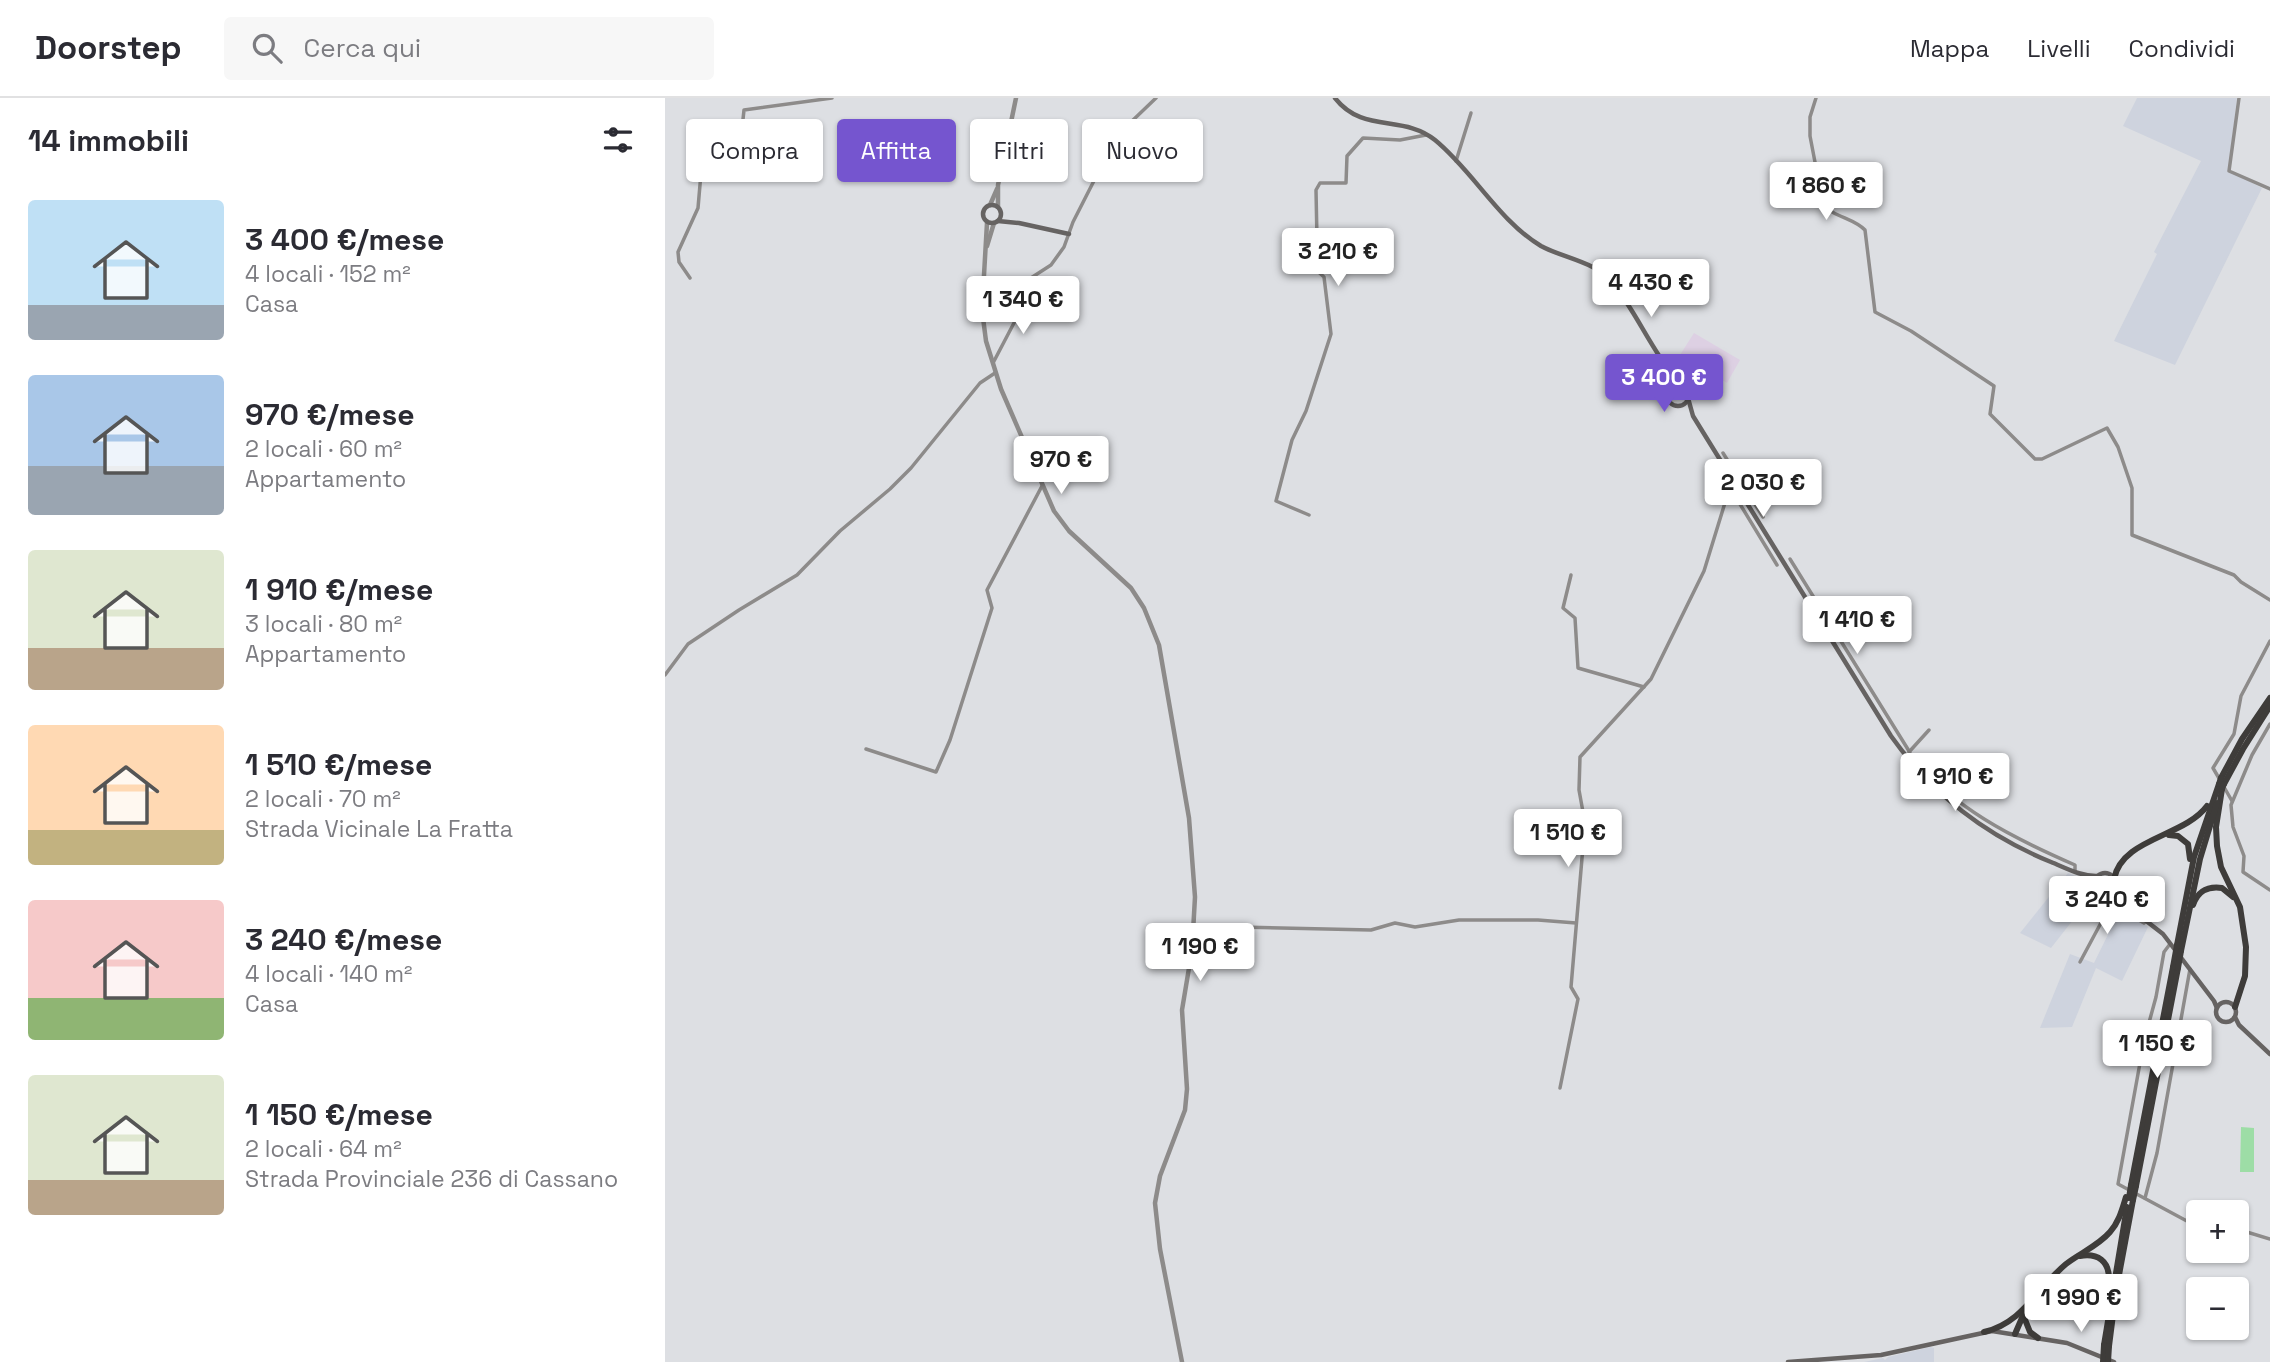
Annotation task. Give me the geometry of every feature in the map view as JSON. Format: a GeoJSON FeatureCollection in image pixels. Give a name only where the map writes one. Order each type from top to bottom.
{"type":"FeatureCollection","features":[{"type":"Feature","properties":{"kind":"highway"},"geometry":{"type":"LineString","coordinates":[[2176,946],[2222,784],[2242,739],[2270,698]]}},
{"type":"Feature","properties":{"kind":"highway"},"geometry":{"type":"LineString","coordinates":[[2106,874],[2117,869],[2139,847],[2190,823],[2211,802],[2270,706]]}},
{"type":"Feature","properties":{"kind":"highway"},"geometry":{"type":"LineString","coordinates":[[2222,784],[2216,827],[2217,846],[2221,867],[2240,907],[2244,924],[2246,964],[2235,1007]]}},
{"type":"Feature","properties":{"kind":"highway"},"geometry":{"type":"LineString","coordinates":[[2106,1332],[2129,1199],[2175,968],[2176,946],[2194,857],[2211,802]]}},
{"type":"Feature","properties":{"kind":"highway"},"geometry":{"type":"LineString","coordinates":[[2163,835],[2178,836],[2188,844],[2190,851],[2183,912]]}},
{"type":"Feature","properties":{"kind":"highway"},"geometry":{"type":"LineString","coordinates":[[2114,883],[2117,869]]}},
{"type":"Feature","properties":{"kind":"highway"},"geometry":{"type":"LineString","coordinates":[[2176,946],[2193,904],[2201,892],[2222,888],[2229,892],[2240,907]]}},
{"type":"Feature","properties":{"kind":"highway"},"geometry":{"type":"LineString","coordinates":[[2132,1185],[2175,968]]}},
{"type":"Feature","properties":{"kind":"highway"},"geometry":{"type":"LineString","coordinates":[[2225,1002],[2236,998]]}},
{"type":"Feature","properties":{"kind":"highway"},"geometry":{"type":"LineString","coordinates":[[2015,1334],[2023,1314],[2043,1286],[2072,1259],[2110,1232],[2129,1199]]}},
{"type":"Feature","properties":{"kind":"highway"},"geometry":{"type":"LineString","coordinates":[[2105,1362],[2129,1199]]}},
{"type":"Feature","properties":{"kind":"highway"},"geometry":{"type":"LineString","coordinates":[[2072,1259],[2091,1255],[2100,1258],[2109,1268],[2107,1346]]}},
{"type":"Feature","properties":{"kind":"highway"},"geometry":{"type":"LineString","coordinates":[[1984,1332],[2003,1327],[2023,1314]]}},
{"type":"Feature","properties":{"kind":"highway"},"geometry":{"type":"LineString","coordinates":[[2023,1314],[2031,1332],[2038,1338]]}},
{"type":"Feature","properties":{"kind":"main road"},"geometry":{"type":"LineString","coordinates":[[1335,98],[1345,110],[1359,118],[1413,128],[1427,134],[1524,233],[1551,251],[1591,267],[1609,278],[1668,370],[1686,388],[1693,416],[1821,616],[1902,752],[1943,797],[1987,830],[2075,871],[2089,876],[2106,874],[2114,883],[2118,898]]}},
{"type":"Feature","properties":{"kind":"main road"},"geometry":{"type":"LineString","coordinates":[[1019,223],[1001,214],[998,207],[990,205],[983,211],[983,219],[987,223],[1019,223],[1069,234]]}},
{"type":"Feature","properties":{"kind":"main road"},"geometry":{"type":"LineString","coordinates":[[996,222],[1001,214]]}},
{"type":"Feature","properties":{"kind":"main road"},"geometry":{"type":"LineString","coordinates":[[1668,370],[1672,385]]}},
{"type":"Feature","properties":{"kind":"main road"},"geometry":{"type":"LineString","coordinates":[[1681,384],[1672,385],[1667,390],[1667,398],[1673,405],[1680,406],[1693,416]]}},
{"type":"Feature","properties":{"kind":"main road"},"geometry":{"type":"LineString","coordinates":[[1680,406],[1688,398]]}},
{"type":"Feature","properties":{"kind":"main road"},"geometry":{"type":"LineString","coordinates":[[2089,876],[2097,889],[2118,898],[2176,946],[2214,1001],[2218,1018],[2239,1026],[2270,1054]]}},
{"type":"Feature","properties":{"kind":"main road"},"geometry":{"type":"LineString","coordinates":[[2095,883],[2098,876]]}},
{"type":"Feature","properties":{"kind":"main road"},"geometry":{"type":"LineString","coordinates":[[2104,893],[2111,891],[2114,883]]}},
{"type":"Feature","properties":{"kind":"main road"},"geometry":{"type":"LineString","coordinates":[[2214,1001],[2235,1007],[2239,1026]]}},
{"type":"Feature","properties":{"kind":"main road"},"geometry":{"type":"LineString","coordinates":[[2217,1008],[2225,1002]]}},
{"type":"Feature","properties":{"kind":"main road"},"geometry":{"type":"LineString","coordinates":[[2228,1022],[2235,1016]]}},
{"type":"Feature","properties":{"kind":"main road"},"geometry":{"type":"LineString","coordinates":[[1788,1362],[1881,1355],[1984,1332],[2015,1334],[2075,1346],[2114,1362]]}},
{"type":"Feature","properties":{"kind":"street"},"geometry":{"type":"LineString","coordinates":[[690,278],[678,262],[678,253],[698,208],[703,150],[740,147],[741,114],[744,110],[832,98]]}},
{"type":"Feature","properties":{"kind":"street"},"geometry":{"type":"LineString","coordinates":[[990,205],[998,185],[1016,98]]}},
{"type":"Feature","properties":{"kind":"street"},"geometry":{"type":"LineString","coordinates":[[1008,305],[1020,285],[1051,265],[1065,247],[1101,167],[1131,122],[1156,98]]}},
{"type":"Feature","properties":{"kind":"street"},"geometry":{"type":"LineString","coordinates":[[1816,98],[1810,117],[1810,136],[1823,204],[1865,230],[1873,310],[1911,331],[1994,386],[1990,414],[2035,459],[2042,459],[2107,428],[2118,447],[2132,488],[2132,535],[2229,572],[2270,600]]}},
{"type":"Feature","properties":{"kind":"street"},"geometry":{"type":"LineString","coordinates":[[2239,98],[2229,171],[2270,189]]}},
{"type":"Feature","properties":{"kind":"street"},"geometry":{"type":"LineString","coordinates":[[1456,161],[1471,113]]}},
{"type":"Feature","properties":{"kind":"street"},"geometry":{"type":"LineString","coordinates":[[1309,515],[1276,501],[1292,440],[1306,411],[1331,334],[1324,277],[1314,267],[1317,185],[1346,183],[1347,156],[1363,138],[1400,140],[1427,134]]}},
{"type":"Feature","properties":{"kind":"street"},"geometry":{"type":"LineString","coordinates":[[998,185],[998,207]]}},
{"type":"Feature","properties":{"kind":"street"},"geometry":{"type":"LineString","coordinates":[[985,254],[996,222]]}},
{"type":"Feature","properties":{"kind":"street"},"geometry":{"type":"LineString","coordinates":[[987,223],[982,282],[983,320],[995,373],[1054,511],[1069,531],[1131,588],[1143,606],[1159,645],[1188,818],[1195,897],[1194,926],[1182,1010],[1187,1089],[1185,1110],[1160,1176],[1155,1203],[1160,1249],[1182,1362]]}},
{"type":"Feature","properties":{"kind":"street"},"geometry":{"type":"LineString","coordinates":[[982,282],[1008,305],[1015,326],[993,363]]}},
{"type":"Feature","properties":{"kind":"street"},"geometry":{"type":"LineString","coordinates":[[665,675],[688,645],[797,575],[849,523],[890,489],[973,391],[995,373]]}},
{"type":"Feature","properties":{"kind":"street"},"geometry":{"type":"LineString","coordinates":[[1723,453],[1744,493],[1763,517]]}},
{"type":"Feature","properties":{"kind":"street"},"geometry":{"type":"LineString","coordinates":[[1560,1088],[1578,999],[1571,987],[1585,823],[1579,790],[1580,757],[1648,682],[1704,571],[1732,480]]}},
{"type":"Feature","properties":{"kind":"street"},"geometry":{"type":"LineString","coordinates":[[866,749],[936,772],[950,740],[992,608],[987,590],[1042,486]]}},
{"type":"Feature","properties":{"kind":"street"},"geometry":{"type":"LineString","coordinates":[[1729,486],[1777,565]]}},
{"type":"Feature","properties":{"kind":"street"},"geometry":{"type":"LineString","coordinates":[[1790,559],[1821,616],[1909,752],[1931,777],[1971,810],[2013,836],[2075,865],[2075,871]]}},
{"type":"Feature","properties":{"kind":"street"},"geometry":{"type":"LineString","coordinates":[[1571,575],[1563,608],[1575,618],[1578,668],[1644,687]]}},
{"type":"Feature","properties":{"kind":"street"},"geometry":{"type":"LineString","coordinates":[[2270,641],[2241,696],[2234,734],[2213,768],[2232,800],[2233,827],[2244,856],[2243,872],[2270,890]]}},
{"type":"Feature","properties":{"kind":"street"},"geometry":{"type":"LineString","coordinates":[[2232,800],[2270,724]]}},
{"type":"Feature","properties":{"kind":"street"},"geometry":{"type":"LineString","coordinates":[[1909,752],[1929,730]]}},
{"type":"Feature","properties":{"kind":"street"},"geometry":{"type":"LineString","coordinates":[[2087,886],[2096,895],[2144,923],[2146,920]]}},
{"type":"Feature","properties":{"kind":"street"},"geometry":{"type":"LineString","coordinates":[[2080,962],[2118,898]]}},
{"type":"Feature","properties":{"kind":"street"},"geometry":{"type":"LineString","coordinates":[[1194,926],[1371,930],[1395,923],[1415,927],[1459,920],[1576,923]]}},
{"type":"Feature","properties":{"kind":"street"},"geometry":{"type":"LineString","coordinates":[[2176,946],[2164,952],[2118,1181],[2121,1187],[2186,1220]]}},
{"type":"Feature","properties":{"kind":"street"},"geometry":{"type":"LineString","coordinates":[[2145,1198],[2157,1153],[2190,969]]}},
{"type":"Feature","properties":{"kind":"street"},"geometry":{"type":"LineString","coordinates":[[2249,1232],[2270,1239]]}},
{"type":"Feature","properties":{"kind":"shaded area"},"geometry":{"type":"Polygon","coordinates":[[[2137,98],[2237,98],[2228,170],[2262,188],[2175,365],[2114,341],[2157,254],[2154,252],[2201,161],[2123,126],[2137,98]]]}},
{"type":"Feature","properties":{"kind":"shaded area"},"geometry":{"type":"Polygon","coordinates":[[[1694,333],[1740,360],[1727,383],[1680,355],[1694,333]]]}},
{"type":"Feature","properties":{"kind":"shaded area"},"geometry":{"type":"Polygon","coordinates":[[[2068,873],[2091,883],[2095,892],[2051,948],[2020,933],[2068,873]]]}},
{"type":"Feature","properties":{"kind":"shaded area"},"geometry":{"type":"Polygon","coordinates":[[[2120,910],[2148,927],[2122,981],[2096,968],[2072,1027],[2040,1028],[2070,954],[2094,963],[2120,910]]]}},
{"type":"Feature","properties":{"kind":"shaded area"},"geometry":{"type":"Polygon","coordinates":[[[1934,1348],[1934,1362],[1864,1362],[1883,1358],[1885,1360],[1934,1348]]]}},
{"type":"Feature","properties":{"kind":"green space"},"geometry":{"type":"Polygon","coordinates":[[[2241,1127],[2254,1128],[2254,1172],[2240,1172],[2241,1127]]]}}]}
